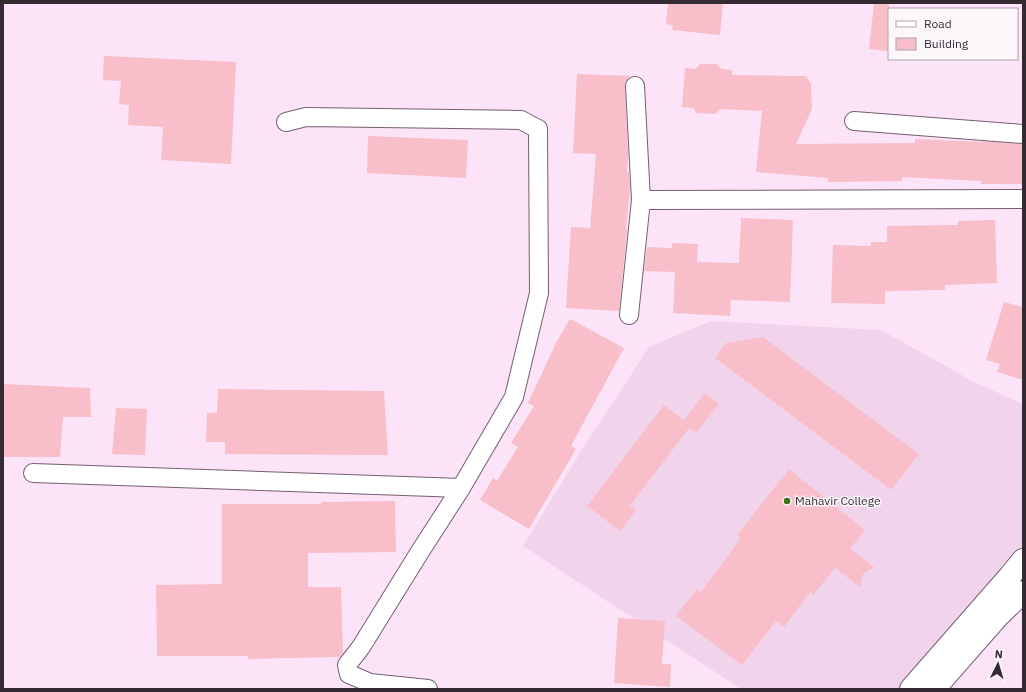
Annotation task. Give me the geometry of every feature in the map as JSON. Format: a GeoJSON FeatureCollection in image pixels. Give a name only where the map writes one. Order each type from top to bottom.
{"type":"FeatureCollection","features":[{"type":"Feature","properties":{"kind":"main road"},"geometry":{"type":"LineString","coordinates":[[911,689],[1023,560]]}},
{"type":"Feature","properties":{"kind":"main road"},"geometry":{"type":"LineString","coordinates":[[934,689],[998,616],[1023,592]]}},
{"type":"Feature","properties":{"kind":"street"},"geometry":{"type":"LineString","coordinates":[[629,315],[642,200],[635,86]]}},
{"type":"Feature","properties":{"kind":"street"},"geometry":{"type":"LineString","coordinates":[[286,122],[306,117],[521,120],[538,129],[539,293],[514,396],[462,488],[421,550],[361,648],[347,664],[349,674],[370,683],[428,689]]}},
{"type":"Feature","properties":{"kind":"street"},"geometry":{"type":"LineString","coordinates":[[854,121],[1023,134]]}},
{"type":"Feature","properties":{"kind":"street"},"geometry":{"type":"LineString","coordinates":[[642,200],[1023,199]]}},
{"type":"Feature","properties":{"kind":"street"},"geometry":{"type":"LineString","coordinates":[[33,473],[462,488]]}},
{"type":"Feature","properties":{"kind":"shaded area","name":"Mahavir College"},"geometry":{"type":"Polygon","coordinates":[[[711,321],[881,330],[974,382],[1023,404],[1023,552],[903,689],[741,689],[523,546],[578,456],[649,347],[711,321]]]}},
{"type":"Feature","properties":{"kind":"building"},"geometry":{"type":"Polygon","coordinates":[[[668,3],[723,3],[720,35],[672,30],[673,25],[666,24],[668,3]]]}},
{"type":"Feature","properties":{"kind":"building"},"geometry":{"type":"Polygon","coordinates":[[[874,3],[889,3],[888,51],[869,49],[874,3]]]}},
{"type":"Feature","properties":{"kind":"building"},"geometry":{"type":"Polygon","coordinates":[[[104,56],[236,62],[231,164],[161,160],[163,127],[128,125],[129,105],[119,104],[121,81],[103,80],[104,56]]]}},
{"type":"Feature","properties":{"kind":"building"},"geometry":{"type":"Polygon","coordinates":[[[700,64],[716,64],[722,69],[732,70],[732,75],[806,76],[811,84],[812,109],[796,144],[915,143],[915,139],[1023,144],[1023,184],[981,184],[981,181],[902,177],[902,181],[828,182],[828,178],[756,172],[762,111],[720,109],[715,114],[696,113],[694,108],[682,107],[685,68],[696,69],[700,64]]]}},
{"type":"Feature","properties":{"kind":"building"},"geometry":{"type":"Polygon","coordinates":[[[577,74],[632,76],[626,81],[625,87],[628,155],[627,172],[629,172],[630,187],[619,311],[566,308],[571,227],[590,228],[596,154],[573,153],[577,74]]]}},
{"type":"Feature","properties":{"kind":"building"},"geometry":{"type":"Polygon","coordinates":[[[368,136],[468,140],[466,178],[367,173],[368,136]]]}},
{"type":"Feature","properties":{"kind":"building"},"geometry":{"type":"Polygon","coordinates":[[[741,218],[793,220],[790,302],[731,300],[730,316],[673,313],[675,272],[644,271],[647,247],[672,248],[672,243],[698,244],[697,262],[739,263],[741,218]]]}},
{"type":"Feature","properties":{"kind":"building"},"geometry":{"type":"Polygon","coordinates":[[[995,220],[997,283],[945,285],[945,290],[885,291],[885,304],[831,303],[833,245],[871,246],[871,242],[887,242],[887,226],[958,225],[958,221],[995,220]]]}},
{"type":"Feature","properties":{"kind":"building"},"geometry":{"type":"Polygon","coordinates":[[[1004,302],[1023,307],[1023,380],[997,372],[1000,364],[986,360],[1004,302]]]}},
{"type":"Feature","properties":{"kind":"building"},"geometry":{"type":"Polygon","coordinates":[[[570,319],[624,348],[571,446],[576,449],[529,529],[480,500],[493,478],[497,481],[518,447],[511,443],[534,406],[528,403],[557,341],[570,319]]]}},
{"type":"Feature","properties":{"kind":"building"},"geometry":{"type":"Polygon","coordinates":[[[763,337],[919,454],[891,490],[715,358],[726,343],[763,337]]]}},
{"type":"Feature","properties":{"kind":"building"},"geometry":{"type":"Polygon","coordinates":[[[3,384],[90,388],[91,417],[63,417],[60,457],[3,457],[3,384]]]}},
{"type":"Feature","properties":{"kind":"building"},"geometry":{"type":"Polygon","coordinates":[[[218,389],[384,391],[388,455],[225,454],[225,442],[206,442],[207,413],[217,413],[218,389]]]}},
{"type":"Feature","properties":{"kind":"building"},"geometry":{"type":"Polygon","coordinates":[[[705,393],[719,404],[696,433],[689,428],[630,506],[636,510],[620,531],[587,506],[664,405],[684,420],[705,393]]]}},
{"type":"Feature","properties":{"kind":"building"},"geometry":{"type":"Polygon","coordinates":[[[116,408],[147,409],[145,455],[112,454],[116,408]]]}},
{"type":"Feature","properties":{"kind":"building"},"geometry":{"type":"Polygon","coordinates":[[[789,469],[865,530],[850,549],[874,567],[863,574],[860,587],[835,568],[813,595],[810,592],[784,627],[776,621],[742,665],[676,616],[697,589],[701,592],[741,538],[737,535],[789,469]]]}},
{"type":"Feature","properties":{"kind":"building"},"geometry":{"type":"Polygon","coordinates":[[[395,501],[396,552],[308,553],[308,587],[341,587],[343,653],[340,657],[248,659],[248,656],[157,656],[156,585],[222,584],[222,504],[321,504],[321,502],[395,501]]]}},
{"type":"Feature","properties":{"kind":"building"},"geometry":{"type":"Polygon","coordinates":[[[618,618],[665,621],[662,664],[671,664],[670,687],[614,683],[618,618]]]}},
{"type":"Feature","properties":{"kind":"place","name":"Mahavir College"},"geometry":{"type":"Point","coordinates":[787,501]}}]}
